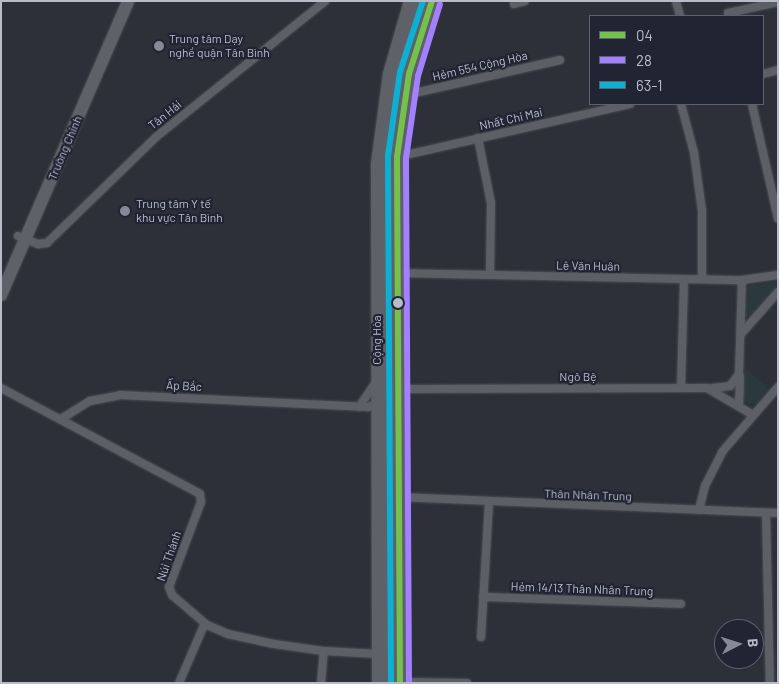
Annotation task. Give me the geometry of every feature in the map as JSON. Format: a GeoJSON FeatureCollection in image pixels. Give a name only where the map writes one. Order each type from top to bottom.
{"type":"FeatureCollection","features":[{"type":"Feature","properties":{"kind":"main road","name":"Cộng Hòa"},"geometry":{"type":"LineString","coordinates":[[396,682],[398,497],[388,398],[378,380],[379,137],[393,55],[410,1]]}},
{"type":"Feature","properties":{"kind":"main road","name":"Cộng Hòa"},"geometry":{"type":"LineString","coordinates":[[396,682],[388,398],[387,160],[402,62],[422,1]]}},
{"type":"Feature","properties":{"kind":"main road","name":"Cộng Hòa"},"geometry":{"type":"LineString","coordinates":[[378,683],[388,398],[397,273],[397,157],[406,95],[420,33],[432,1]]}},
{"type":"Feature","properties":{"kind":"main road","name":"Trường Chinh"},"geometry":{"type":"LineString","coordinates":[[1,295],[22,237],[123,2]]}},
{"type":"Feature","properties":{"kind":"main road","name":"Trường Chinh"},"geometry":{"type":"LineString","coordinates":[[1,273],[22,237]]}},
{"type":"Feature","properties":{"kind":"street","name":"Tân Hải"},"geometry":{"type":"LineString","coordinates":[[22,237],[38,244],[47,242],[156,137],[325,1]]}},
{"type":"Feature","properties":{"kind":"street"},"geometry":{"type":"LineString","coordinates":[[514,4],[525,1]]}},
{"type":"Feature","properties":{"kind":"street"},"geometry":{"type":"LineString","coordinates":[[676,1],[680,15]]}},
{"type":"Feature","properties":{"kind":"street"},"geometry":{"type":"LineString","coordinates":[[728,13],[778,2]]}},
{"type":"Feature","properties":{"kind":"street","name":"Hẻm 554 Cộng Hòa"},"geometry":{"type":"LineString","coordinates":[[406,95],[560,60]]}},
{"type":"Feature","properties":{"kind":"street"},"geometry":{"type":"LineString","coordinates":[[764,74],[778,70]]}},
{"type":"Feature","properties":{"kind":"street","name":"Nhất Chi Mai"},"geometry":{"type":"LineString","coordinates":[[397,157],[626,105]]}},
{"type":"Feature","properties":{"kind":"street"},"geometry":{"type":"LineString","coordinates":[[682,105],[694,153],[702,212],[702,279]]}},
{"type":"Feature","properties":{"kind":"street"},"geometry":{"type":"LineString","coordinates":[[752,105],[778,218]]}},
{"type":"Feature","properties":{"kind":"street"},"geometry":{"type":"LineString","coordinates":[[478,138],[491,203],[490,275]]}},
{"type":"Feature","properties":{"kind":"street","name":"Lê Văn Huân"},"geometry":{"type":"LineString","coordinates":[[397,273],[742,280],[778,275]]}},
{"type":"Feature","properties":{"kind":"street"},"geometry":{"type":"LineString","coordinates":[[681,387],[684,279]]}},
{"type":"Feature","properties":{"kind":"street"},"geometry":{"type":"LineString","coordinates":[[739,406],[742,280]]}},
{"type":"Feature","properties":{"kind":"street"},"geometry":{"type":"LineString","coordinates":[[741,334],[778,292]]}},
{"type":"Feature","properties":{"kind":"street"},"geometry":{"type":"LineString","coordinates":[[707,388],[730,386],[738,378],[740,367]]}},
{"type":"Feature","properties":{"kind":"street"},"geometry":{"type":"LineString","coordinates":[[359,407],[378,380]]}},
{"type":"Feature","properties":{"kind":"street"},"geometry":{"type":"LineString","coordinates":[[699,510],[705,486],[716,461],[778,387]]}},
{"type":"Feature","properties":{"kind":"street"},"geometry":{"type":"LineString","coordinates":[[1,388],[61,419]]}},
{"type":"Feature","properties":{"kind":"street","name":"Ngô Bệ"},"geometry":{"type":"LineString","coordinates":[[388,398],[408,389],[707,388],[753,415]]}},
{"type":"Feature","properties":{"kind":"street","name":"Ấp Bắc"},"geometry":{"type":"LineString","coordinates":[[61,419],[90,401],[120,395],[359,407],[388,398]]}},
{"type":"Feature","properties":{"kind":"street","name":"Núi Thành"},"geometry":{"type":"LineString","coordinates":[[61,419],[200,494],[201,502],[169,587],[172,595],[205,623],[228,634],[324,651],[378,654]]}},
{"type":"Feature","properties":{"kind":"street","name":"Thân Nhân Trung"},"geometry":{"type":"LineString","coordinates":[[398,497],[778,513]]}},
{"type":"Feature","properties":{"kind":"street"},"geometry":{"type":"LineString","coordinates":[[481,637],[489,502]]}},
{"type":"Feature","properties":{"kind":"street"},"geometry":{"type":"LineString","coordinates":[[766,513],[768,600],[774,670],[770,683]]}},
{"type":"Feature","properties":{"kind":"street","name":"Hẻm 14/13 Thân Nhân Trung"},"geometry":{"type":"LineString","coordinates":[[483,597],[681,604]]}},
{"type":"Feature","properties":{"kind":"street"},"geometry":{"type":"LineString","coordinates":[[768,600],[778,600]]}},
{"type":"Feature","properties":{"kind":"street"},"geometry":{"type":"LineString","coordinates":[[179,683],[205,623]]}},
{"type":"Feature","properties":{"kind":"street"},"geometry":{"type":"LineString","coordinates":[[322,683],[324,651]]}},
{"type":"Feature","properties":{"kind":"street"},"geometry":{"type":"LineString","coordinates":[[396,682],[466,683]]}},
{"type":"Feature","properties":{"kind":"shaded area"},"geometry":{"type":"Polygon","coordinates":[[[776,282],[778,285],[750,317],[745,317],[748,286],[776,282]]]}},
{"type":"Feature","properties":{"kind":"shaded area"},"geometry":{"type":"Polygon","coordinates":[[[745,368],[770,390],[756,404],[746,402],[742,394],[745,368]]]}},
{"type":"Feature","properties":{"kind":"transit line","name":"63-1"},"geometry":{"type":"LineString","coordinates":[[391,683],[388,156],[400,72],[423,1]]}},
{"type":"Feature","properties":{"kind":"transit line","name":"04"},"geometry":{"type":"LineString","coordinates":[[400,683],[397,157],[409,74],[432,1]]}},
{"type":"Feature","properties":{"kind":"transit line","name":"28"},"geometry":{"type":"LineString","coordinates":[[409,683],[406,158],[418,76],[440,4]]}},
{"type":"Feature","properties":{"kind":"place","name":"Trung tâm Dạy nghề quận Tân Bình"},"geometry":{"type":"Point","coordinates":[159,46]}},
{"type":"Feature","properties":{"kind":"place","name":"Trung tâm Y tế khu vực Tân Bình"},"geometry":{"type":"Point","coordinates":[125,211]}}]}
